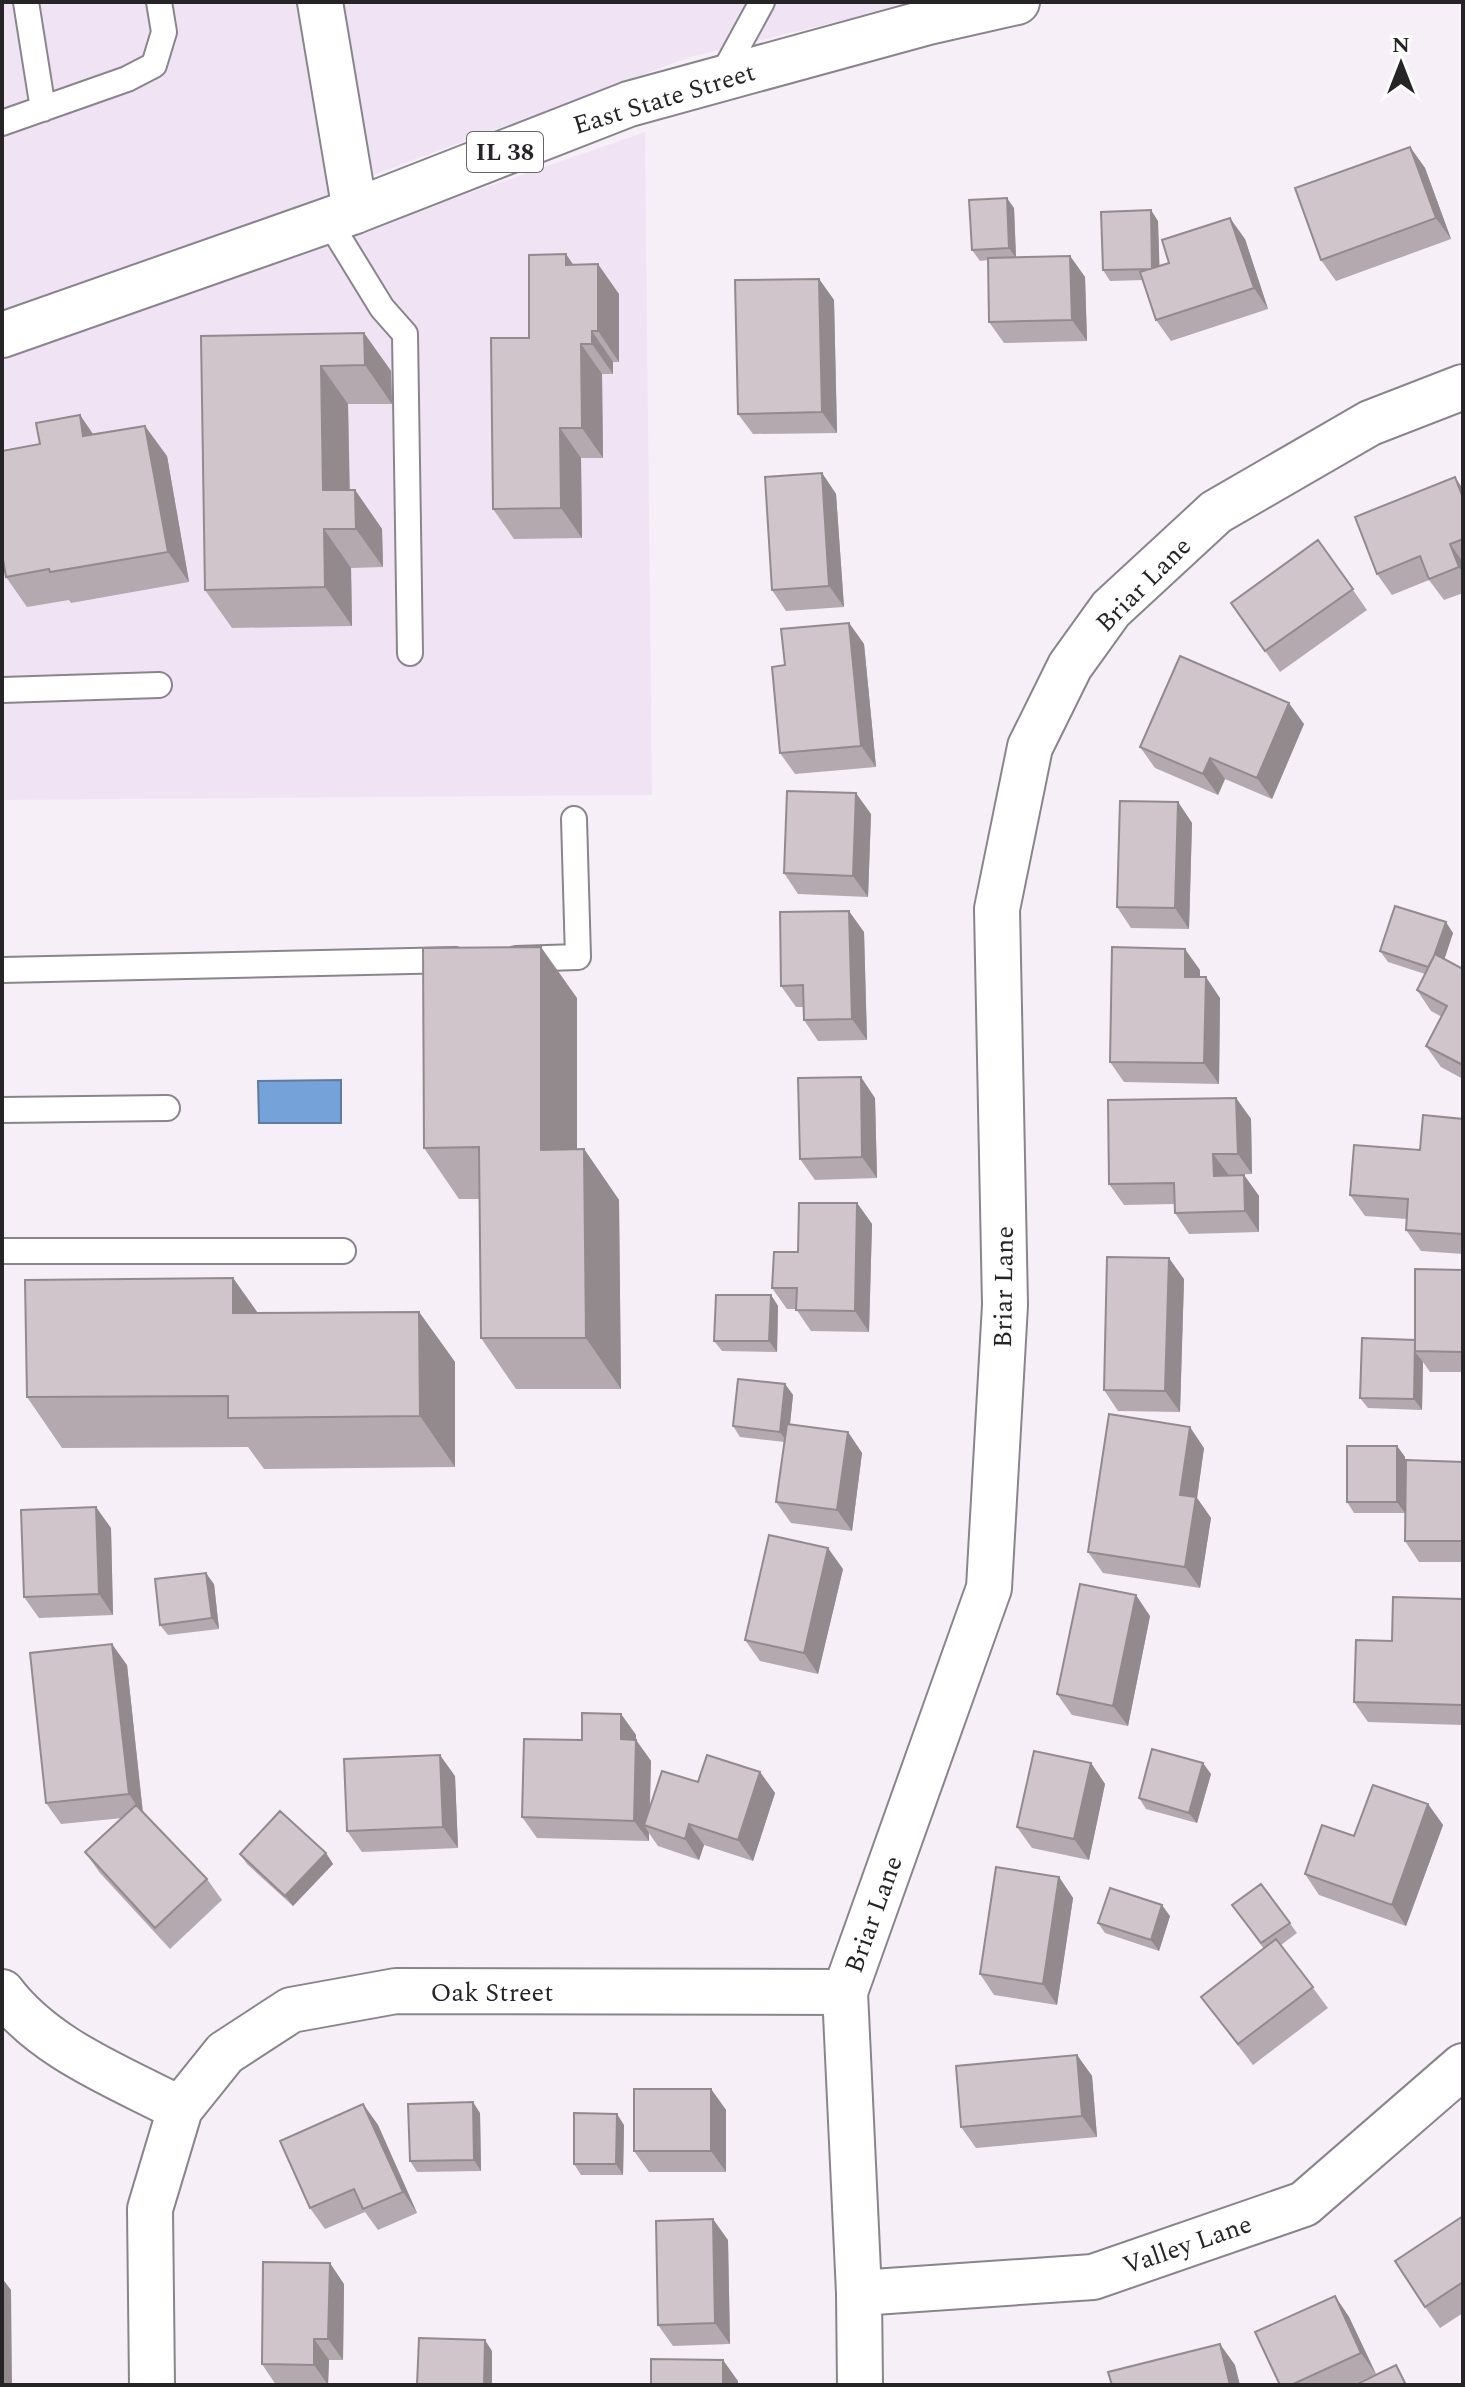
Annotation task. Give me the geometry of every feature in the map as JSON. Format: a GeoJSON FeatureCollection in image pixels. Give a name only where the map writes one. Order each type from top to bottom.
{"type":"FeatureCollection","features":[{"type":"Feature","properties":{"kind":"street"},"geometry":{"type":"LineString","coordinates":[[320,2],[341,216]]}},
{"type":"Feature","properties":{"kind":"street","name":"East State Street"},"geometry":{"type":"LineString","coordinates":[[2,335],[341,216],[629,104],[928,22],[1017,2]]}},
{"type":"Feature","properties":{"kind":"street","name":"Briar Lane"},"geometry":{"type":"LineString","coordinates":[[860,2385],[859,2293],[845,1992],[989,1588],[1005,1305],[997,909],[1030,747],[1070,666],[1111,609],[1216,512],[1370,423],[1463,387]]}},
{"type":"Feature","properties":{"kind":"street","name":"Oak Street"},"geometry":{"type":"LineString","coordinates":[[180,2109],[225,2053],[291,2010],[396,1991],[845,1992]]}},
{"type":"Feature","properties":{"kind":"street"},"geometry":{"type":"LineString","coordinates":[[2,1992],[20,2016],[53,2042],[180,2109],[150,2209],[152,2385]]}},
{"type":"Feature","properties":{"kind":"street","name":"Valley Lane"},"geometry":{"type":"LineString","coordinates":[[859,2293],[1093,2277],[1304,2204],[1463,2066]]}},
{"type":"Feature","properties":{"kind":"lane"},"geometry":{"type":"LineString","coordinates":[[26,2],[43,109]]}},
{"type":"Feature","properties":{"kind":"lane"},"geometry":{"type":"LineString","coordinates":[[2,123],[127,79],[154,65],[164,32],[159,2]]}},
{"type":"Feature","properties":{"kind":"lane"},"geometry":{"type":"LineString","coordinates":[[720,79],[762,2]]}},
{"type":"Feature","properties":{"kind":"lane"},"geometry":{"type":"LineString","coordinates":[[341,216],[382,308],[405,334],[410,653]]}},
{"type":"Feature","properties":{"kind":"lane"},"geometry":{"type":"LineString","coordinates":[[2,690],[159,685]]}},
{"type":"Feature","properties":{"kind":"lane"},"geometry":{"type":"LineString","coordinates":[[2,970],[578,957],[574,819]]}},
{"type":"Feature","properties":{"kind":"lane"},"geometry":{"type":"LineString","coordinates":[[2,1110],[167,1108]]}},
{"type":"Feature","properties":{"kind":"lane"},"geometry":{"type":"LineString","coordinates":[[2,1251],[343,1251]]}},
{"type":"Feature","properties":{"kind":"shaded area"},"geometry":{"type":"Polygon","coordinates":[[[2,2],[303,2],[336,193],[2,312],[2,2]]]}},
{"type":"Feature","properties":{"kind":"shaded area"},"geometry":{"type":"Polygon","coordinates":[[[337,2],[918,2],[690,57],[365,178],[337,2]]]}},
{"type":"Feature","properties":{"kind":"shaded area"},"geometry":{"type":"Polygon","coordinates":[[[645,132],[652,795],[2,800],[2,356],[645,132]]]}},
{"type":"Feature","properties":{"kind":"water"},"geometry":{"type":"Polygon","coordinates":[[[341,1080],[341,1123],[259,1123],[258,1081],[341,1080]]]}},
{"type":"Feature","properties":{"kind":"building"},"geometry":{"type":"Polygon","coordinates":[[[1410,147],[1436,218],[1321,260],[1295,188],[1410,147]]]}},
{"type":"Feature","properties":{"kind":"building"},"geometry":{"type":"Polygon","coordinates":[[[1007,198],[1009,248],[972,250],[969,200],[1007,198]]]}},
{"type":"Feature","properties":{"kind":"building"},"geometry":{"type":"Polygon","coordinates":[[[1151,210],[1152,269],[1103,270],[1101,212],[1151,210]]]}},
{"type":"Feature","properties":{"kind":"building"},"geometry":{"type":"Polygon","coordinates":[[[1230,218],[1254,288],[1156,320],[1140,272],[1169,263],[1162,240],[1230,218]]]}},
{"type":"Feature","properties":{"kind":"building"},"geometry":{"type":"Polygon","coordinates":[[[566,254],[566,265],[598,264],[598,331],[592,331],[592,344],[581,344],[582,428],[560,428],[561,508],[493,509],[491,338],[529,338],[529,255],[566,254]]]}},
{"type":"Feature","properties":{"kind":"building"},"geometry":{"type":"Polygon","coordinates":[[[1070,256],[1072,320],[989,322],[988,258],[1070,256]]]}},
{"type":"Feature","properties":{"kind":"building"},"geometry":{"type":"Polygon","coordinates":[[[819,279],[822,412],[738,414],[735,280],[819,279]]]}},
{"type":"Feature","properties":{"kind":"building"},"geometry":{"type":"Polygon","coordinates":[[[364,333],[365,365],[321,366],[323,490],[355,490],[356,529],[324,529],[325,587],[205,590],[201,336],[364,333]]]}},
{"type":"Feature","properties":{"kind":"building"},"geometry":{"type":"Polygon","coordinates":[[[80,415],[83,436],[145,426],[168,552],[6,577],[2,554],[2,451],[40,444],[36,423],[80,415]]]}},
{"type":"Feature","properties":{"kind":"building"},"geometry":{"type":"Polygon","coordinates":[[[822,473],[829,586],[772,590],[765,477],[822,473]]]}},
{"type":"Feature","properties":{"kind":"building"},"geometry":{"type":"Polygon","coordinates":[[[1455,477],[1463,498],[1463,539],[1450,544],[1459,567],[1429,579],[1420,556],[1377,574],[1355,517],[1455,477]]]}},
{"type":"Feature","properties":{"kind":"building"},"geometry":{"type":"Polygon","coordinates":[[[1318,540],[1353,589],[1265,651],[1231,603],[1318,540]]]}},
{"type":"Feature","properties":{"kind":"building"},"geometry":{"type":"Polygon","coordinates":[[[849,623],[861,746],[780,753],[772,667],[785,665],[781,629],[849,623]]]}},
{"type":"Feature","properties":{"kind":"building"},"geometry":{"type":"Polygon","coordinates":[[[1180,656],[1289,703],[1257,778],[1210,758],[1203,774],[1140,747],[1180,656]]]}},
{"type":"Feature","properties":{"kind":"building"},"geometry":{"type":"Polygon","coordinates":[[[787,791],[856,793],[853,876],[784,873],[787,791]]]}},
{"type":"Feature","properties":{"kind":"building"},"geometry":{"type":"Polygon","coordinates":[[[1120,801],[1178,802],[1175,908],[1117,907],[1120,801]]]}},
{"type":"Feature","properties":{"kind":"building"},"geometry":{"type":"Polygon","coordinates":[[[1395,906],[1446,922],[1428,967],[1380,951],[1395,906]]]}},
{"type":"Feature","properties":{"kind":"building"},"geometry":{"type":"Polygon","coordinates":[[[849,911],[852,1019],[804,1020],[803,985],[781,986],[780,912],[849,911]]]}},
{"type":"Feature","properties":{"kind":"building"},"geometry":{"type":"Polygon","coordinates":[[[541,947],[541,1150],[584,1149],[586,1338],[481,1338],[479,1147],[424,1148],[423,948],[541,947]]]}},
{"type":"Feature","properties":{"kind":"building"},"geometry":{"type":"Polygon","coordinates":[[[1112,947],[1185,949],[1185,977],[1206,977],[1204,1063],[1110,1062],[1112,947]]]}},
{"type":"Feature","properties":{"kind":"building"},"geometry":{"type":"Polygon","coordinates":[[[1435,954],[1463,969],[1463,1065],[1426,1046],[1447,1006],[1417,990],[1435,954]]]}},
{"type":"Feature","properties":{"kind":"building"},"geometry":{"type":"Polygon","coordinates":[[[861,1077],[862,1157],[800,1159],[798,1078],[861,1077]]]}},
{"type":"Feature","properties":{"kind":"building"},"geometry":{"type":"Polygon","coordinates":[[[1236,1098],[1238,1154],[1213,1154],[1214,1176],[1244,1175],[1245,1211],[1175,1213],[1174,1183],[1109,1184],[1108,1100],[1236,1098]]]}},
{"type":"Feature","properties":{"kind":"building"},"geometry":{"type":"Polygon","coordinates":[[[1423,1115],[1463,1119],[1463,1234],[1406,1230],[1408,1199],[1350,1195],[1354,1145],[1420,1150],[1423,1115]]]}},
{"type":"Feature","properties":{"kind":"building"},"geometry":{"type":"Polygon","coordinates":[[[799,1203],[857,1203],[855,1311],[796,1310],[797,1288],[772,1288],[774,1252],[798,1252],[799,1203]]]}},
{"type":"Feature","properties":{"kind":"building"},"geometry":{"type":"Polygon","coordinates":[[[1107,1257],[1169,1258],[1165,1391],[1104,1390],[1107,1257]]]}},
{"type":"Feature","properties":{"kind":"building"},"geometry":{"type":"Polygon","coordinates":[[[1415,1269],[1463,1270],[1463,1352],[1415,1351],[1415,1269]]]}},
{"type":"Feature","properties":{"kind":"building"},"geometry":{"type":"Polygon","coordinates":[[[233,1278],[233,1313],[419,1312],[420,1416],[228,1418],[228,1396],[27,1397],[25,1280],[233,1278]]]}},
{"type":"Feature","properties":{"kind":"building"},"geometry":{"type":"Polygon","coordinates":[[[716,1295],[771,1295],[769,1341],[714,1341],[716,1295]]]}},
{"type":"Feature","properties":{"kind":"building"},"geometry":{"type":"Polygon","coordinates":[[[1362,1338],[1415,1340],[1414,1399],[1360,1398],[1362,1338]]]}},
{"type":"Feature","properties":{"kind":"building"},"geometry":{"type":"Polygon","coordinates":[[[738,1379],[785,1384],[780,1432],[733,1426],[738,1379]]]}},
{"type":"Feature","properties":{"kind":"building"},"geometry":{"type":"Polygon","coordinates":[[[1109,1414],[1190,1427],[1180,1495],[1196,1497],[1185,1567],[1088,1552],[1109,1414]]]}},
{"type":"Feature","properties":{"kind":"building"},"geometry":{"type":"Polygon","coordinates":[[[787,1424],[848,1432],[837,1510],[776,1502],[787,1424]]]}},
{"type":"Feature","properties":{"kind":"building"},"geometry":{"type":"Polygon","coordinates":[[[1347,1446],[1397,1446],[1397,1502],[1347,1502],[1347,1446]]]}},
{"type":"Feature","properties":{"kind":"building"},"geometry":{"type":"Polygon","coordinates":[[[1406,1460],[1463,1462],[1463,1541],[1405,1541],[1406,1460]]]}},
{"type":"Feature","properties":{"kind":"building"},"geometry":{"type":"Polygon","coordinates":[[[96,1507],[99,1594],[24,1597],[21,1510],[96,1507]]]}},
{"type":"Feature","properties":{"kind":"building"},"geometry":{"type":"Polygon","coordinates":[[[769,1535],[828,1548],[804,1653],[745,1640],[769,1535]]]}},
{"type":"Feature","properties":{"kind":"building"},"geometry":{"type":"Polygon","coordinates":[[[206,1573],[212,1618],[160,1625],[155,1579],[206,1573]]]}},
{"type":"Feature","properties":{"kind":"building"},"geometry":{"type":"Polygon","coordinates":[[[1080,1584],[1136,1595],[1113,1706],[1057,1694],[1080,1584]]]}},
{"type":"Feature","properties":{"kind":"building"},"geometry":{"type":"Polygon","coordinates":[[[1393,1597],[1463,1599],[1463,1705],[1354,1702],[1356,1640],[1392,1641],[1393,1597]]]}},
{"type":"Feature","properties":{"kind":"building"},"geometry":{"type":"Polygon","coordinates":[[[112,1644],[129,1794],[46,1803],[30,1653],[112,1644]]]}},
{"type":"Feature","properties":{"kind":"building"},"geometry":{"type":"Polygon","coordinates":[[[582,1713],[621,1714],[621,1739],[636,1740],[634,1821],[522,1817],[524,1739],[582,1740],[582,1713]]]}},
{"type":"Feature","properties":{"kind":"building"},"geometry":{"type":"Polygon","coordinates":[[[1152,1749],[1203,1763],[1189,1813],[1139,1798],[1152,1749]]]}},
{"type":"Feature","properties":{"kind":"building"},"geometry":{"type":"Polygon","coordinates":[[[1034,1751],[1091,1763],[1074,1839],[1017,1827],[1034,1751]]]}},
{"type":"Feature","properties":{"kind":"building"},"geometry":{"type":"Polygon","coordinates":[[[440,1755],[443,1827],[347,1831],[344,1759],[440,1755]]]}},
{"type":"Feature","properties":{"kind":"building"},"geometry":{"type":"Polygon","coordinates":[[[707,1755],[760,1772],[738,1840],[689,1824],[685,1839],[644,1825],[662,1771],[698,1782],[707,1755]]]}},
{"type":"Feature","properties":{"kind":"building"},"geometry":{"type":"Polygon","coordinates":[[[1373,1785],[1428,1804],[1392,1905],[1305,1874],[1322,1825],[1354,1836],[1373,1785]]]}},
{"type":"Feature","properties":{"kind":"building"},"geometry":{"type":"Polygon","coordinates":[[[136,1805],[207,1879],[155,1928],[85,1852],[136,1805]]]}},
{"type":"Feature","properties":{"kind":"building"},"geometry":{"type":"Polygon","coordinates":[[[280,1811],[326,1853],[285,1896],[240,1854],[280,1811]]]}},
{"type":"Feature","properties":{"kind":"building"},"geometry":{"type":"Polygon","coordinates":[[[996,1867],[1059,1877],[1043,1984],[980,1974],[996,1867]]]}},
{"type":"Feature","properties":{"kind":"building"},"geometry":{"type":"Polygon","coordinates":[[[1261,1884],[1290,1923],[1261,1943],[1232,1905],[1261,1884]]]}},
{"type":"Feature","properties":{"kind":"building"},"geometry":{"type":"Polygon","coordinates":[[[1110,1888],[1162,1905],[1151,1940],[1098,1923],[1110,1888]]]}},
{"type":"Feature","properties":{"kind":"building"},"geometry":{"type":"Polygon","coordinates":[[[1276,1939],[1313,1987],[1238,2044],[1201,1997],[1276,1939]]]}},
{"type":"Feature","properties":{"kind":"building"},"geometry":{"type":"Polygon","coordinates":[[[1077,2055],[1082,2116],[961,2127],[956,2066],[1077,2055]]]}},
{"type":"Feature","properties":{"kind":"building"},"geometry":{"type":"Polygon","coordinates":[[[634,2089],[711,2089],[711,2151],[634,2151],[634,2089]]]}},
{"type":"Feature","properties":{"kind":"building"},"geometry":{"type":"Polygon","coordinates":[[[473,2102],[474,2160],[410,2161],[408,2104],[473,2102]]]}},
{"type":"Feature","properties":{"kind":"building"},"geometry":{"type":"Polygon","coordinates":[[[363,2104],[403,2192],[363,2209],[354,2189],[310,2208],[280,2141],[363,2104]]]}},
{"type":"Feature","properties":{"kind":"building"},"geometry":{"type":"Polygon","coordinates":[[[574,2113],[617,2114],[616,2164],[574,2164],[574,2113]]]}},
{"type":"Feature","properties":{"kind":"building"},"geometry":{"type":"Polygon","coordinates":[[[1463,2216],[1463,2282],[1425,2307],[1395,2261],[1463,2216]]]}},
{"type":"Feature","properties":{"kind":"building"},"geometry":{"type":"Polygon","coordinates":[[[713,2219],[715,2323],[658,2325],[656,2221],[713,2219]]]}},
{"type":"Feature","properties":{"kind":"building"},"geometry":{"type":"Polygon","coordinates":[[[263,2262],[330,2263],[328,2339],[314,2339],[314,2365],[262,2364],[263,2262]]]}},
{"type":"Feature","properties":{"kind":"building"},"geometry":{"type":"Polygon","coordinates":[[[1335,2296],[1361,2353],[1291,2385],[1280,2385],[1255,2332],[1335,2296]]]}},
{"type":"Feature","properties":{"kind":"building"},"geometry":{"type":"Polygon","coordinates":[[[419,2338],[485,2340],[484,2385],[417,2385],[419,2338]]]}},
{"type":"Feature","properties":{"kind":"building"},"geometry":{"type":"Polygon","coordinates":[[[1220,2344],[1230,2385],[1112,2385],[1108,2372],[1220,2344]]]}},
{"type":"Feature","properties":{"kind":"building"},"geometry":{"type":"Polygon","coordinates":[[[651,2359],[723,2360],[723,2385],[651,2385],[651,2359]]]}},
{"type":"Feature","properties":{"kind":"building"},"geometry":{"type":"Polygon","coordinates":[[[1396,2365],[1406,2385],[1357,2384],[1396,2365]]]}}]}
